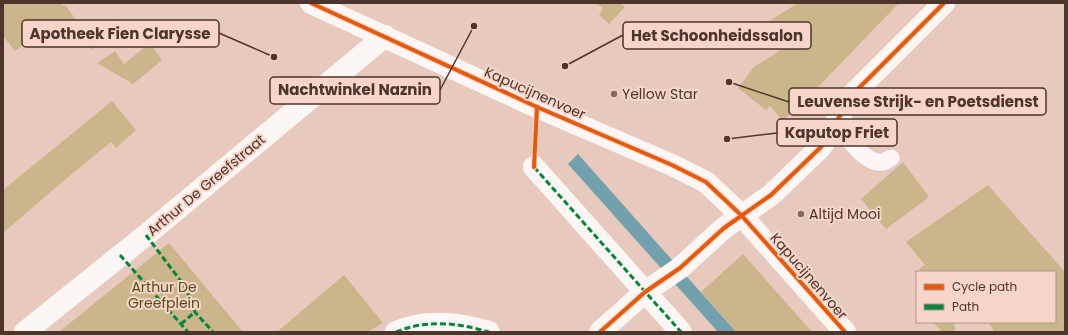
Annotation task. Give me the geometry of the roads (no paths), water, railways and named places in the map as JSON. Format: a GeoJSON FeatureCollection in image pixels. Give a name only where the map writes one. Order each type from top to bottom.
{"type":"FeatureCollection","features":[{"type":"Feature","properties":{"kind":"street","name":"Kapucijnenvoer"},"geometry":{"type":"LineString","coordinates":[[311,3],[538,108],[689,172],[706,182],[742,216],[845,332]]}},
{"type":"Feature","properties":{"kind":"street"},"geometry":{"type":"LineString","coordinates":[[600,332],[645,292],[674,273],[724,228],[771,195],[821,147],[836,124],[850,97],[944,3]]}},
{"type":"Feature","properties":{"kind":"street","name":"Arthur De Greefstraat"},"geometry":{"type":"LineString","coordinates":[[25,332],[146,235],[385,36]]}},
{"type":"Feature","properties":{"kind":"street"},"geometry":{"type":"LineString","coordinates":[[534,167],[681,332]]}},
{"type":"Feature","properties":{"kind":"street"},"geometry":{"type":"LineString","coordinates":[[396,332],[409,327],[441,322],[489,332]]}},
{"type":"Feature","properties":{"kind":"lane"},"geometry":{"type":"LineString","coordinates":[[836,124],[863,156],[873,161],[882,162],[891,158]]}},
{"type":"Feature","properties":{"kind":"water"},"geometry":{"type":"Polygon","coordinates":[[[578,154],[736,332],[718,332],[568,164],[578,154]]]}},
{"type":"Feature","properties":{"kind":"place","name":"Nachtwinkel Naznin"},"geometry":{"type":"Point","coordinates":[474,26]}},
{"type":"Feature","properties":{"kind":"place","name":"Apotheek Fien Clarysse"},"geometry":{"type":"Point","coordinates":[274,57]}},
{"type":"Feature","properties":{"kind":"place","name":"Het Schoonheidssalon"},"geometry":{"type":"Point","coordinates":[565,66]}},
{"type":"Feature","properties":{"kind":"place","name":"Leuvense Strijk- en Poetsdienst"},"geometry":{"type":"Point","coordinates":[729,82]}},
{"type":"Feature","properties":{"kind":"place","name":"Yellow Star"},"geometry":{"type":"Point","coordinates":[614,94]}},
{"type":"Feature","properties":{"kind":"place","name":"Kaputop Friet"},"geometry":{"type":"Point","coordinates":[727,139]}},
{"type":"Feature","properties":{"kind":"place","name":"Altijd Mooi"},"geometry":{"type":"Point","coordinates":[801,214]}},
{"type":"Feature","properties":{"kind":"park label","name":"Arthur De Greefplein"},"geometry":{"type":"Point","coordinates":[164,296]}}]}
